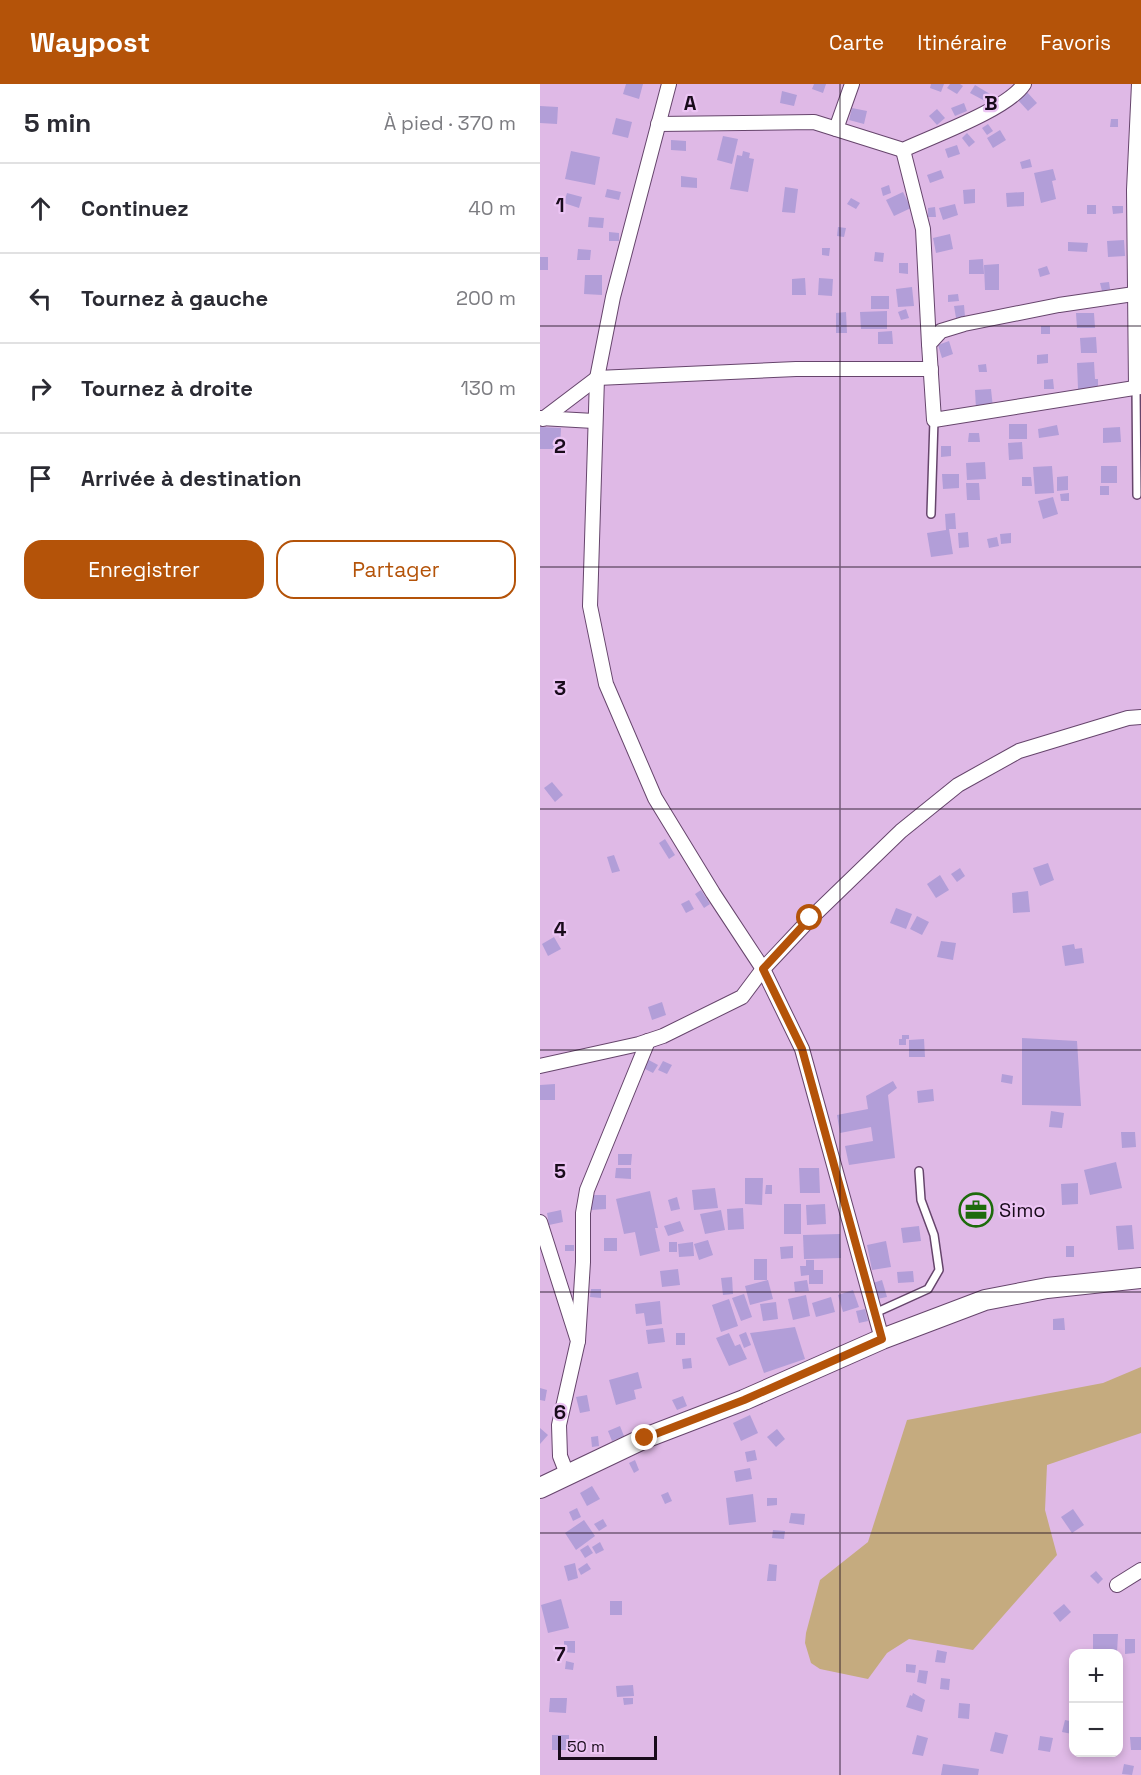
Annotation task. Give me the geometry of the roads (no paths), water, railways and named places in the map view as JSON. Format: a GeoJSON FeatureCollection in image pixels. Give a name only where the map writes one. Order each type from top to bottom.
{"type":"FeatureCollection","features":[{"type":"Feature","properties":{"kind":"main road"},"geometry":{"type":"LineString","coordinates":[[540,1488],[645,1438],[744,1400],[882,1339],[984,1300],[1047,1288],[1141,1278]]}},
{"type":"Feature","properties":{"kind":"street"},"geometry":{"type":"LineString","coordinates":[[669,84],[613,297],[597,378],[590,606],[606,684],[655,798],[763,969],[802,1049],[882,1339]]}},
{"type":"Feature","properties":{"kind":"street"},"geometry":{"type":"LineString","coordinates":[[836,129],[852,84]]}},
{"type":"Feature","properties":{"kind":"street"},"geometry":{"type":"LineString","coordinates":[[658,124],[814,122],[903,150],[1003,104],[1024,84]]}},
{"type":"Feature","properties":{"kind":"street"},"geometry":{"type":"LineString","coordinates":[[903,150],[923,229],[934,420],[1139,387],[1134,190],[1139,84]]}},
{"type":"Feature","properties":{"kind":"street"},"geometry":{"type":"LineString","coordinates":[[929,344],[941,331],[964,324],[1059,304],[1138,293]]}},
{"type":"Feature","properties":{"kind":"street"},"geometry":{"type":"LineString","coordinates":[[542,419],[597,378],[796,369],[931,369]]}},
{"type":"Feature","properties":{"kind":"street"},"geometry":{"type":"LineString","coordinates":[[542,419],[594,421]]}},
{"type":"Feature","properties":{"kind":"street"},"geometry":{"type":"LineString","coordinates":[[540,1066],[663,1036],[742,997],[763,969],[810,918],[901,831],[958,785],[1019,751],[1128,718],[1141,717]]}},
{"type":"Feature","properties":{"kind":"street"},"geometry":{"type":"LineString","coordinates":[[567,1474],[560,1456],[559,1425],[578,1341],[586,1190],[648,1041]]}},
{"type":"Feature","properties":{"kind":"street"},"geometry":{"type":"LineString","coordinates":[[540,1222],[578,1341]]}},
{"type":"Feature","properties":{"kind":"street"},"geometry":{"type":"LineString","coordinates":[[1117,1585],[1141,1570]]}},
{"type":"Feature","properties":{"kind":"lane"},"geometry":{"type":"LineString","coordinates":[[1137,495],[1139,387]]}},
{"type":"Feature","properties":{"kind":"lane"},"geometry":{"type":"LineString","coordinates":[[931,514],[934,420]]}},
{"type":"Feature","properties":{"kind":"lane"},"geometry":{"type":"LineString","coordinates":[[874,1313],[928,1289],[939,1270],[934,1235],[921,1200],[919,1171]]}},
{"type":"Feature","properties":{"kind":"place","name":"Simo"},"geometry":{"type":"Point","coordinates":[976,1210]}}]}
